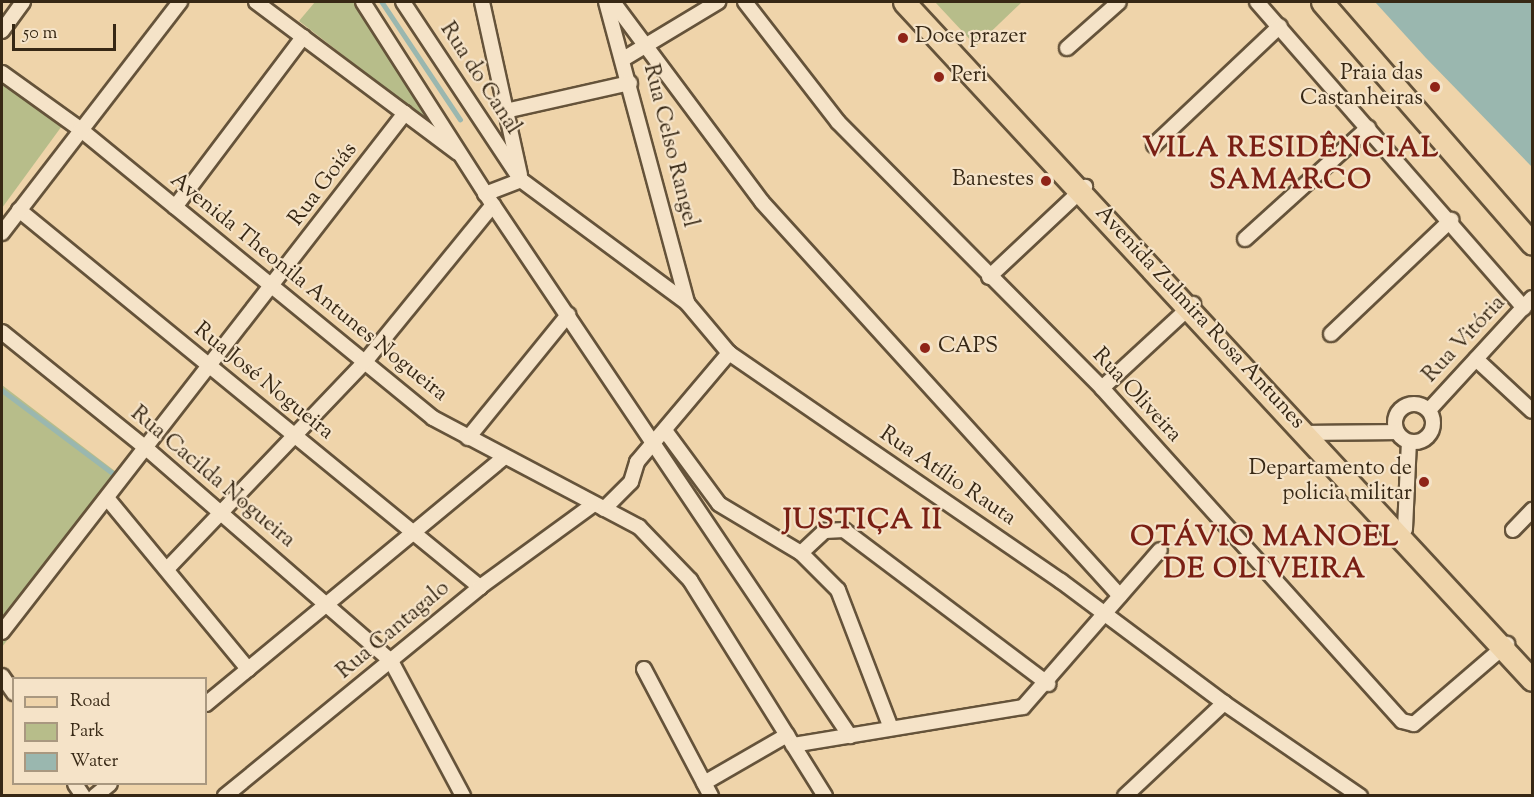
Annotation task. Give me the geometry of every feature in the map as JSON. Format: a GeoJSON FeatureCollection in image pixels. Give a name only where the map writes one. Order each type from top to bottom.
{"type":"FeatureCollection","features":[{"type":"Feature","properties":{"kind":"main road"},"geometry":{"type":"LineString","coordinates":[[1322,2],[1533,244]]}},
{"type":"Feature","properties":{"kind":"main road","name":"Avenida Zulmira Rosa Antunes"},"geometry":{"type":"LineString","coordinates":[[913,5],[1312,433],[1505,645],[1533,680]]}},
{"type":"Feature","properties":{"kind":"main road","name":"Avenida Zulmira Rosa Antunes"},"geometry":{"type":"LineString","coordinates":[[1505,645],[1533,668]]}},
{"type":"Feature","properties":{"kind":"street"},"geometry":{"type":"LineString","coordinates":[[2,31],[23,2]]}},
{"type":"Feature","properties":{"kind":"street"},"geometry":{"type":"LineString","coordinates":[[2,233],[180,2]]}},
{"type":"Feature","properties":{"kind":"street"},"geometry":{"type":"LineString","coordinates":[[256,2],[466,159]]}},
{"type":"Feature","properties":{"kind":"street"},"geometry":{"type":"LineString","coordinates":[[363,2],[466,159],[489,200],[656,444],[850,736]]}},
{"type":"Feature","properties":{"kind":"street","name":"Rua do Canal"},"geometry":{"type":"LineString","coordinates":[[403,2],[521,180]]}},
{"type":"Feature","properties":{"kind":"street"},"geometry":{"type":"LineString","coordinates":[[168,568],[364,363],[489,200],[521,180],[510,110],[482,2]]}},
{"type":"Feature","properties":{"kind":"street","name":"Rua Celso Rangel"},"geometry":{"type":"LineString","coordinates":[[606,2],[625,58],[687,303]]}},
{"type":"Feature","properties":{"kind":"street"},"geometry":{"type":"LineString","coordinates":[[613,2],[645,49],[762,202],[1120,596]]}},
{"type":"Feature","properties":{"kind":"street"},"geometry":{"type":"LineString","coordinates":[[625,58],[645,49],[718,2]]}},
{"type":"Feature","properties":{"kind":"street","name":"Rua Oliveira"},"geometry":{"type":"LineString","coordinates":[[745,2],[838,122],[989,277],[1102,388],[1402,721],[1414,724],[1505,645]]}},
{"type":"Feature","properties":{"kind":"street"},"geometry":{"type":"LineString","coordinates":[[1067,48],[1119,2]]}},
{"type":"Feature","properties":{"kind":"street"},"geometry":{"type":"LineString","coordinates":[[1257,2],[1368,128],[1528,303]]}},
{"type":"Feature","properties":{"kind":"street"},"geometry":{"type":"LineString","coordinates":[[1154,145],[1280,26]]}},
{"type":"Feature","properties":{"kind":"street"},"geometry":{"type":"LineString","coordinates":[[175,207],[303,37]]}},
{"type":"Feature","properties":{"kind":"street","name":"Avenida Theonila Antunes Nogueira"},"geometry":{"type":"LineString","coordinates":[[2,73],[81,129],[364,363],[468,438],[639,527],[690,580],[825,795]]}},
{"type":"Feature","properties":{"kind":"street"},"geometry":{"type":"LineString","coordinates":[[510,110],[630,83]]}},
{"type":"Feature","properties":{"kind":"street","name":"Rua Goiás"},"geometry":{"type":"LineString","coordinates":[[2,632],[273,288],[405,113]]}},
{"type":"Feature","properties":{"kind":"street"},"geometry":{"type":"LineString","coordinates":[[1245,239],[1368,128]]}},
{"type":"Feature","properties":{"kind":"street","name":"Rua Atílio Rauta"},"geometry":{"type":"LineString","coordinates":[[521,180],[687,303],[729,353],[1104,614],[1224,703],[1360,795]]}},
{"type":"Feature","properties":{"kind":"street"},"geometry":{"type":"LineString","coordinates":[[989,277],[1083,189]]}},
{"type":"Feature","properties":{"kind":"street","name":"Rua José Nogueira"},"geometry":{"type":"LineString","coordinates":[[19,210],[294,435],[416,530],[480,587]]}},
{"type":"Feature","properties":{"kind":"street"},"geometry":{"type":"LineString","coordinates":[[1331,334],[1451,220]]}},
{"type":"Feature","properties":{"kind":"street","name":"Rua Vitória"},"geometry":{"type":"LineString","coordinates":[[1429,410],[1528,303]]}},
{"type":"Feature","properties":{"kind":"street"},"geometry":{"type":"LineString","coordinates":[[1102,388],[1191,305]]}},
{"type":"Feature","properties":{"kind":"street"},"geometry":{"type":"LineString","coordinates":[[468,438],[568,315]]}},
{"type":"Feature","properties":{"kind":"street","name":"Rua Cacilda Nogueira"},"geometry":{"type":"LineString","coordinates":[[2,332],[146,448],[327,602],[391,661],[463,795]]}},
{"type":"Feature","properties":{"kind":"street"},"geometry":{"type":"LineString","coordinates":[[599,506],[632,482],[637,462],[656,444],[729,353]]}},
{"type":"Feature","properties":{"kind":"street"},"geometry":{"type":"LineString","coordinates":[[1476,359],[1533,411]]}},
{"type":"Feature","properties":{"kind":"street","name":"Rua Vitória"},"geometry":{"type":"LineString","coordinates":[[1397,432],[1395,418],[1403,407],[1417,404],[1429,410],[1434,423],[1429,436],[1408,442]]}},
{"type":"Feature","properties":{"kind":"street"},"geometry":{"type":"LineString","coordinates":[[666,432],[719,504],[801,553],[843,600],[891,728]]}},
{"type":"Feature","properties":{"kind":"street"},"geometry":{"type":"LineString","coordinates":[[1312,433],[1397,432],[1408,442],[1402,532]]}},
{"type":"Feature","properties":{"kind":"street"},"geometry":{"type":"LineString","coordinates":[[207,703],[503,458]]}},
{"type":"Feature","properties":{"kind":"street"},"geometry":{"type":"LineString","coordinates":[[107,498],[168,568],[248,669]]}},
{"type":"Feature","properties":{"kind":"street","name":"Rua Cantagalo"},"geometry":{"type":"LineString","coordinates":[[225,795],[480,587],[599,506]]}},
{"type":"Feature","properties":{"kind":"street"},"geometry":{"type":"LineString","coordinates":[[1513,530],[1533,510]]}},
{"type":"Feature","properties":{"kind":"street"},"geometry":{"type":"LineString","coordinates":[[801,553],[831,528],[844,530],[1048,684]]}},
{"type":"Feature","properties":{"kind":"street"},"geometry":{"type":"LineString","coordinates":[[644,669],[708,789],[790,740],[850,736],[891,728],[1012,712],[1048,684],[1104,614],[1160,550]]}},
{"type":"Feature","properties":{"kind":"street"},"geometry":{"type":"LineString","coordinates":[[2,676],[12,690]]}},
{"type":"Feature","properties":{"kind":"street"},"geometry":{"type":"LineString","coordinates":[[1125,795],[1224,703]]}},
{"type":"Feature","properties":{"kind":"street"},"geometry":{"type":"LineString","coordinates":[[95,795],[108,785]]}},
{"type":"Feature","properties":{"kind":"green space"},"geometry":{"type":"Polygon","coordinates":[[[315,2],[357,2],[441,131],[299,21],[315,2]]]}},
{"type":"Feature","properties":{"kind":"green space"},"geometry":{"type":"Polygon","coordinates":[[[935,2],[1022,2],[976,46],[935,2]]]}},
{"type":"Feature","properties":{"kind":"green space"},"geometry":{"type":"Polygon","coordinates":[[[2,73],[67,119],[2,208],[2,73]]]}},
{"type":"Feature","properties":{"kind":"green space"},"geometry":{"type":"Polygon","coordinates":[[[2,385],[128,481],[2,647],[2,385]]]}},
{"type":"Feature","properties":{"kind":"water"},"geometry":{"type":"Polygon","coordinates":[[[1375,2],[1532,2],[1532,167],[1426,58],[1375,2]]]}},
{"type":"Feature","properties":{"kind":"waterway"},"geometry":{"type":"LineString","coordinates":[[382,2],[460,119]]}},
{"type":"Feature","properties":{"kind":"waterway"},"geometry":{"type":"LineString","coordinates":[[2,390],[114,474]]}},
{"type":"Feature","properties":{"kind":"place","name":"Doce prazer"},"geometry":{"type":"Point","coordinates":[903,38]}},
{"type":"Feature","properties":{"kind":"place","name":"Peri"},"geometry":{"type":"Point","coordinates":[939,77]}},
{"type":"Feature","properties":{"kind":"place","name":"Praia das Castanheiras"},"geometry":{"type":"Point","coordinates":[1435,87]}},
{"type":"Feature","properties":{"kind":"place","name":"Banestes"},"geometry":{"type":"Point","coordinates":[1046,181]}},
{"type":"Feature","properties":{"kind":"place","name":"CAPS"},"geometry":{"type":"Point","coordinates":[925,348]}},
{"type":"Feature","properties":{"kind":"place","name":"Departamento de policia militar"},"geometry":{"type":"Point","coordinates":[1424,482]}},
{"type":"Feature","properties":{"kind":"district","name":"VILA RESIDÊNCIAL SAMARCO"},"geometry":{"type":"Point","coordinates":[1291,165]}},
{"type":"Feature","properties":{"kind":"district","name":"JUSTIÇA II"},"geometry":{"type":"Point","coordinates":[863,521]}},
{"type":"Feature","properties":{"kind":"district","name":"OTÁVIO MANOEL DE OLIVEIRA"},"geometry":{"type":"Point","coordinates":[1265,554]}}]}
